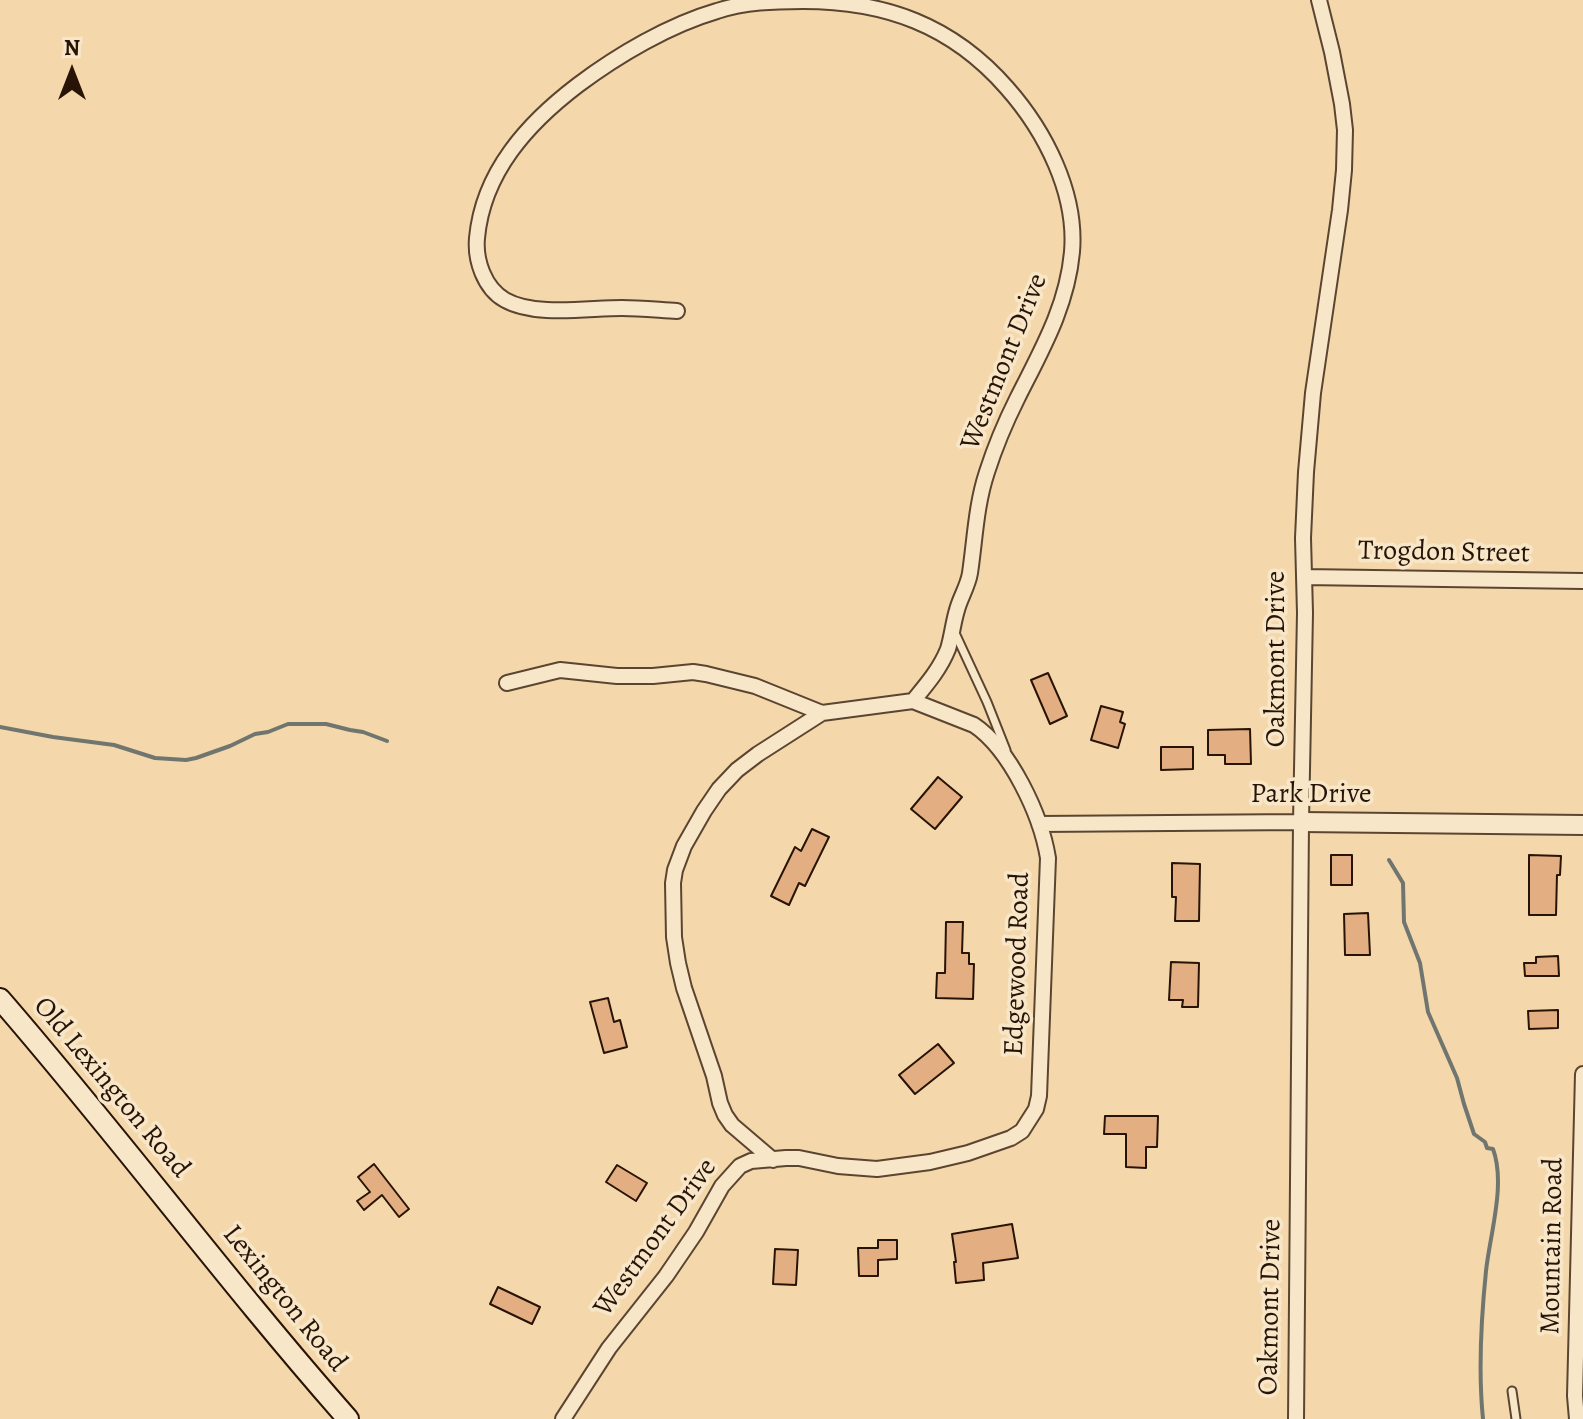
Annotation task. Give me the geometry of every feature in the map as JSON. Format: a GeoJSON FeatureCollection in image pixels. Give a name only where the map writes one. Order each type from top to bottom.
{"type":"FeatureCollection","features":[{"type":"Feature","properties":{"kind":"main road","name":"Old Lexington Road"},"geometry":{"type":"LineString","coordinates":[[0,999],[178,1213]]}},
{"type":"Feature","properties":{"kind":"main road","name":"Lexington Road"},"geometry":{"type":"LineString","coordinates":[[178,1213],[348,1419]]}},
{"type":"Feature","properties":{"kind":"street","name":"Oakmont Drive"},"geometry":{"type":"LineString","coordinates":[[1296,1419],[1303,538],[1313,393],[1340,210],[1345,130],[1319,0]]}},
{"type":"Feature","properties":{"kind":"street","name":"Westmont Drive"},"geometry":{"type":"LineString","coordinates":[[677,311],[623,308],[570,311],[517,304],[495,292],[477,256],[478,230],[487,191],[514,146],[561,99],[592,75],[672,28],[696,17],[747,4],[787,1],[892,6],[934,29],[978,59],[997,77],[1030,119],[1061,178],[1071,216],[1072,248],[1065,295],[1057,320],[1002,431],[986,476],[977,515],[970,577],[957,609],[949,646],[937,672],[913,701]]}},
{"type":"Feature","properties":{"kind":"street","name":"Trogdon Street"},"geometry":{"type":"LineString","coordinates":[[1304,577],[1583,581]]}},
{"type":"Feature","properties":{"kind":"street"},"geometry":{"type":"LineString","coordinates":[[507,683],[560,670],[617,676],[693,672],[755,686],[822,713],[913,701]]}},
{"type":"Feature","properties":{"kind":"street","name":"Edgewood Road"},"geometry":{"type":"LineString","coordinates":[[773,1160],[799,1158],[851,1168],[890,1168],[930,1162],[1011,1138],[1022,1131],[1036,1109],[1049,871],[1046,845],[1027,795],[1010,764],[981,730],[913,701]]}},
{"type":"Feature","properties":{"kind":"street","name":"Westmont Drive"},"geometry":{"type":"LineString","coordinates":[[773,1160],[732,1125],[720,1103],[678,963],[673,883],[684,846],[719,789],[758,754],[822,713]]}},
{"type":"Feature","properties":{"kind":"street","name":"Park Drive"},"geometry":{"type":"LineString","coordinates":[[1039,824],[1301,822],[1583,825]]}},
{"type":"Feature","properties":{"kind":"street","name":"Mountain Road"},"geometry":{"type":"LineString","coordinates":[[1577,1419],[1583,1074]]}},
{"type":"Feature","properties":{"kind":"street","name":"Westmont Drive"},"geometry":{"type":"LineString","coordinates":[[563,1419],[609,1348],[689,1243],[722,1186],[740,1166],[751,1161],[773,1160]]}},
{"type":"Feature","properties":{"kind":"lane"},"geometry":{"type":"LineString","coordinates":[[953,628],[987,702],[1010,764]]}},
{"type":"Feature","properties":{"kind":"lane"},"geometry":{"type":"LineString","coordinates":[[1512,1391],[1516,1419]]}},
{"type":"Feature","properties":{"kind":"building"},"geometry":{"type":"Polygon","coordinates":[[[1048,673],[1067,716],[1050,724],[1031,680],[1048,673]]]}},
{"type":"Feature","properties":{"kind":"building"},"geometry":{"type":"Polygon","coordinates":[[[1101,706],[1123,712],[1120,722],[1125,724],[1118,748],[1091,740],[1101,706]]]}},
{"type":"Feature","properties":{"kind":"building"},"geometry":{"type":"Polygon","coordinates":[[[1250,729],[1251,764],[1225,764],[1225,755],[1208,755],[1208,730],[1250,729]]]}},
{"type":"Feature","properties":{"kind":"building"},"geometry":{"type":"Polygon","coordinates":[[[1161,747],[1193,747],[1193,769],[1161,770],[1161,747]]]}},
{"type":"Feature","properties":{"kind":"building"},"geometry":{"type":"Polygon","coordinates":[[[938,777],[962,797],[935,829],[911,809],[938,777]]]}},
{"type":"Feature","properties":{"kind":"building"},"geometry":{"type":"Polygon","coordinates":[[[812,829],[829,837],[805,886],[799,883],[789,905],[771,896],[795,847],[801,851],[812,829]]]}},
{"type":"Feature","properties":{"kind":"building"},"geometry":{"type":"Polygon","coordinates":[[[1331,855],[1352,855],[1352,885],[1331,885],[1331,855]]]}},
{"type":"Feature","properties":{"kind":"building"},"geometry":{"type":"Polygon","coordinates":[[[1529,855],[1561,856],[1556,915],[1529,915],[1529,855]]]}},
{"type":"Feature","properties":{"kind":"building"},"geometry":{"type":"Polygon","coordinates":[[[1172,863],[1200,864],[1199,921],[1175,921],[1172,863]]]}},
{"type":"Feature","properties":{"kind":"building"},"geometry":{"type":"Polygon","coordinates":[[[1368,913],[1370,955],[1345,955],[1344,914],[1368,913]]]}},
{"type":"Feature","properties":{"kind":"building"},"geometry":{"type":"Polygon","coordinates":[[[946,922],[963,922],[962,953],[969,953],[969,964],[974,964],[973,999],[936,998],[937,973],[945,973],[946,922]]]}},
{"type":"Feature","properties":{"kind":"building"},"geometry":{"type":"Polygon","coordinates":[[[1558,956],[1559,976],[1525,976],[1524,963],[1536,963],[1536,957],[1558,956]]]}},
{"type":"Feature","properties":{"kind":"building"},"geometry":{"type":"Polygon","coordinates":[[[1171,962],[1199,963],[1198,1007],[1182,1007],[1183,1000],[1169,1000],[1171,962]]]}},
{"type":"Feature","properties":{"kind":"building"},"geometry":{"type":"Polygon","coordinates":[[[608,998],[614,1022],[620,1020],[627,1047],[604,1053],[590,1002],[608,998]]]}},
{"type":"Feature","properties":{"kind":"building"},"geometry":{"type":"Polygon","coordinates":[[[1558,1010],[1558,1028],[1529,1029],[1528,1011],[1558,1010]]]}},
{"type":"Feature","properties":{"kind":"building"},"geometry":{"type":"Polygon","coordinates":[[[938,1044],[954,1063],[915,1094],[899,1075],[938,1044]]]}},
{"type":"Feature","properties":{"kind":"building"},"geometry":{"type":"Polygon","coordinates":[[[1105,1116],[1158,1116],[1157,1147],[1146,1147],[1146,1168],[1126,1167],[1126,1134],[1104,1134],[1105,1116]]]}},
{"type":"Feature","properties":{"kind":"building"},"geometry":{"type":"Polygon","coordinates":[[[374,1164],[409,1209],[399,1217],[382,1195],[364,1210],[357,1201],[370,1192],[358,1177],[374,1164]]]}},
{"type":"Feature","properties":{"kind":"building"},"geometry":{"type":"Polygon","coordinates":[[[617,1165],[647,1183],[636,1201],[606,1182],[617,1165]]]}},
{"type":"Feature","properties":{"kind":"building"},"geometry":{"type":"Polygon","coordinates":[[[1012,1224],[1018,1258],[983,1263],[984,1280],[956,1283],[952,1234],[1012,1224]]]}},
{"type":"Feature","properties":{"kind":"building"},"geometry":{"type":"Polygon","coordinates":[[[878,1240],[897,1240],[897,1259],[878,1260],[878,1276],[859,1276],[858,1248],[878,1248],[878,1240]]]}},
{"type":"Feature","properties":{"kind":"building"},"geometry":{"type":"Polygon","coordinates":[[[775,1249],[798,1250],[796,1285],[773,1284],[775,1249]]]}},
{"type":"Feature","properties":{"kind":"building"},"geometry":{"type":"Polygon","coordinates":[[[498,1287],[540,1307],[532,1324],[490,1304],[498,1287]]]}},
{"type":"Feature","properties":{"kind":"waterway"},"geometry":{"type":"LineString","coordinates":[[0,727],[114,745],[155,758],[186,760],[288,724],[326,724],[387,741]]}},
{"type":"Feature","properties":{"kind":"waterway"},"geometry":{"type":"LineString","coordinates":[[1389,860],[1403,883],[1404,922],[1420,963],[1428,1012],[1457,1078],[1474,1134],[1485,1142],[1487,1148],[1493,1149],[1497,1163],[1498,1193],[1486,1271],[1482,1326],[1483,1419]]}}]}
